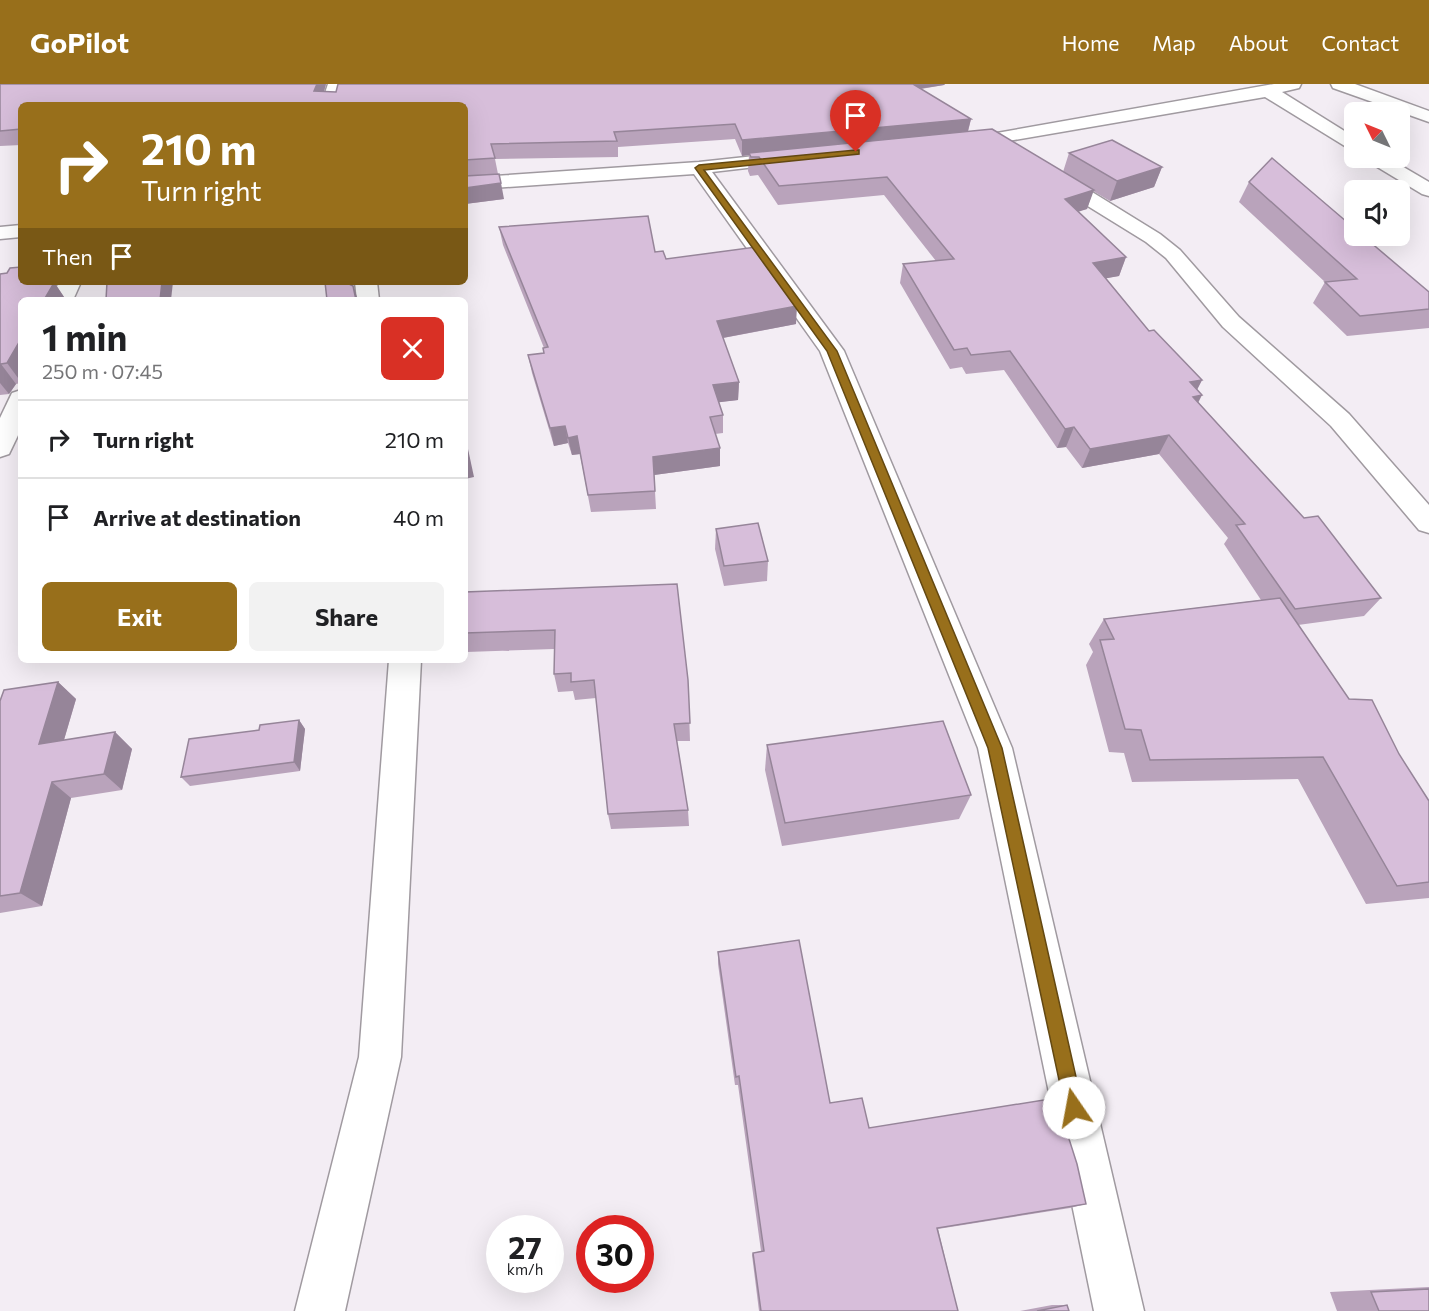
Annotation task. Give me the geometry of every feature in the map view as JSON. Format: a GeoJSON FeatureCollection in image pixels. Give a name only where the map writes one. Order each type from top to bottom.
{"type":"FeatureCollection","features":[{"type":"Feature","properties":{"kind":"street"},"geometry":{"type":"LineString","coordinates":[[331,102],[336,84]]}},
{"type":"Feature","properties":{"kind":"street"},"geometry":{"type":"LineString","coordinates":[[944,143],[991,139],[1268,91],[1293,84]]}},
{"type":"Feature","properties":{"kind":"street"},"geometry":{"type":"LineString","coordinates":[[1339,84],[1429,117]]}},
{"type":"Feature","properties":{"kind":"street"},"geometry":{"type":"LineString","coordinates":[[1268,91],[1344,138]]}},
{"type":"Feature","properties":{"kind":"street"},"geometry":{"type":"LineString","coordinates":[[991,139],[1153,238],[1173,254],[1231,322],[1340,420],[1429,523]]}},
{"type":"Feature","properties":{"kind":"street"},"geometry":{"type":"LineString","coordinates":[[468,184],[699,168],[816,156]]}},
{"type":"Feature","properties":{"kind":"street"},"geometry":{"type":"LineString","coordinates":[[699,168],[832,351],[995,748],[1119,1311]]}},
{"type":"Feature","properties":{"kind":"street"},"geometry":{"type":"LineString","coordinates":[[1393,168],[1429,190]]}},
{"type":"Feature","properties":{"kind":"street"},"geometry":{"type":"LineString","coordinates":[[0,233],[18,231]]}},
{"type":"Feature","properties":{"kind":"street"},"geometry":{"type":"LineString","coordinates":[[0,448],[18,405]]}},
{"type":"Feature","properties":{"kind":"street"},"geometry":{"type":"LineString","coordinates":[[320,1311],[380,1057],[405,663]]}},
{"type":"Feature","properties":{"kind":"building"},"geometry":{"type":"Polygon","coordinates":[[[0,84],[317,84],[314,91],[336,92],[338,84],[913,84],[971,119],[742,140],[735,124],[614,132],[617,141],[491,144],[495,158],[468,160],[468,102],[18,102],[18,129],[0,131],[0,84]]]}},
{"type":"Feature","properties":{"kind":"building"},"geometry":{"type":"Polygon","coordinates":[[[992,129],[1094,190],[1065,199],[1126,257],[1093,263],[1149,331],[1154,330],[1202,380],[1190,382],[1202,395],[1193,397],[1304,518],[1318,516],[1381,598],[1295,609],[1236,525],[1245,524],[1169,435],[1090,449],[1074,427],[1065,429],[1010,351],[971,355],[967,348],[954,350],[903,264],[954,259],[887,177],[779,186],[759,157],[751,157],[749,153],[992,129]]]}},
{"type":"Feature","properties":{"kind":"building"},"geometry":{"type":"Polygon","coordinates":[[[1112,140],[1162,167],[1117,181],[1069,153],[1112,140]]]}},
{"type":"Feature","properties":{"kind":"building"},"geometry":{"type":"Polygon","coordinates":[[[1272,158],[1344,219],[1344,246],[1375,246],[1429,292],[1429,309],[1360,316],[1325,282],[1357,279],[1249,182],[1272,158]]]}},
{"type":"Feature","properties":{"kind":"building"},"geometry":{"type":"Polygon","coordinates":[[[499,174],[501,183],[468,188],[468,176],[499,174]]]}},
{"type":"Feature","properties":{"kind":"building"},"geometry":{"type":"Polygon","coordinates":[[[648,216],[655,252],[663,251],[666,259],[756,247],[797,306],[717,321],[739,382],[713,385],[723,415],[710,417],[720,448],[653,457],[655,491],[588,495],[577,436],[568,438],[565,426],[550,428],[528,355],[544,353],[543,348],[548,347],[499,227],[648,216]]]}},
{"type":"Feature","properties":{"kind":"building"},"geometry":{"type":"Polygon","coordinates":[[[18,267],[18,285],[53,285],[46,297],[18,297],[18,344],[7,363],[0,365],[0,274],[7,273],[10,268],[18,267]]]}},
{"type":"Feature","properties":{"kind":"building"},"geometry":{"type":"Polygon","coordinates":[[[107,285],[162,285],[160,297],[106,297],[107,285]]]}},
{"type":"Feature","properties":{"kind":"building"},"geometry":{"type":"Polygon","coordinates":[[[325,285],[351,285],[355,297],[327,297],[325,285]]]}},
{"type":"Feature","properties":{"kind":"building"},"geometry":{"type":"Polygon","coordinates":[[[758,523],[768,561],[724,566],[716,529],[758,523]]]}},
{"type":"Feature","properties":{"kind":"building"},"geometry":{"type":"Polygon","coordinates":[[[677,584],[688,680],[690,723],[674,724],[688,810],[608,814],[594,680],[571,682],[571,673],[554,674],[555,630],[468,633],[468,592],[677,584]]]}},
{"type":"Feature","properties":{"kind":"building"},"geometry":{"type":"Polygon","coordinates":[[[1280,598],[1349,699],[1372,700],[1399,754],[1429,801],[1429,882],[1397,886],[1323,757],[1150,760],[1141,730],[1125,729],[1100,640],[1114,639],[1104,619],[1280,598]]]}},
{"type":"Feature","properties":{"kind":"building"},"geometry":{"type":"Polygon","coordinates":[[[58,682],[39,744],[115,732],[104,774],[52,782],[20,893],[0,896],[0,701],[4,690],[58,682]]]}},
{"type":"Feature","properties":{"kind":"building"},"geometry":{"type":"Polygon","coordinates":[[[299,720],[294,762],[181,777],[189,739],[259,730],[260,725],[299,720]]]}},
{"type":"Feature","properties":{"kind":"building"},"geometry":{"type":"Polygon","coordinates":[[[943,721],[971,795],[785,823],[767,745],[943,721]]]}},
{"type":"Feature","properties":{"kind":"building"},"geometry":{"type":"Polygon","coordinates":[[[799,940],[830,1103],[862,1098],[869,1128],[1056,1098],[1077,1164],[1086,1204],[937,1228],[958,1311],[761,1311],[753,1253],[764,1251],[739,1076],[736,1077],[718,952],[799,940]]]}},
{"type":"Feature","properties":{"kind":"building"},"geometry":{"type":"Polygon","coordinates":[[[1429,1289],[1429,1311],[1379,1311],[1371,1292],[1429,1289]]]}},
{"type":"Feature","properties":{"kind":"building"},"geometry":{"type":"Polygon","coordinates":[[[1067,1305],[1069,1311],[1037,1311],[1067,1305]]]}},
{"type":"Feature","properties":{"kind":"route"},"geometry":{"type":"LineString","coordinates":[[856,152],[699,168],[832,351],[995,748],[1074,1108]]}}]}
